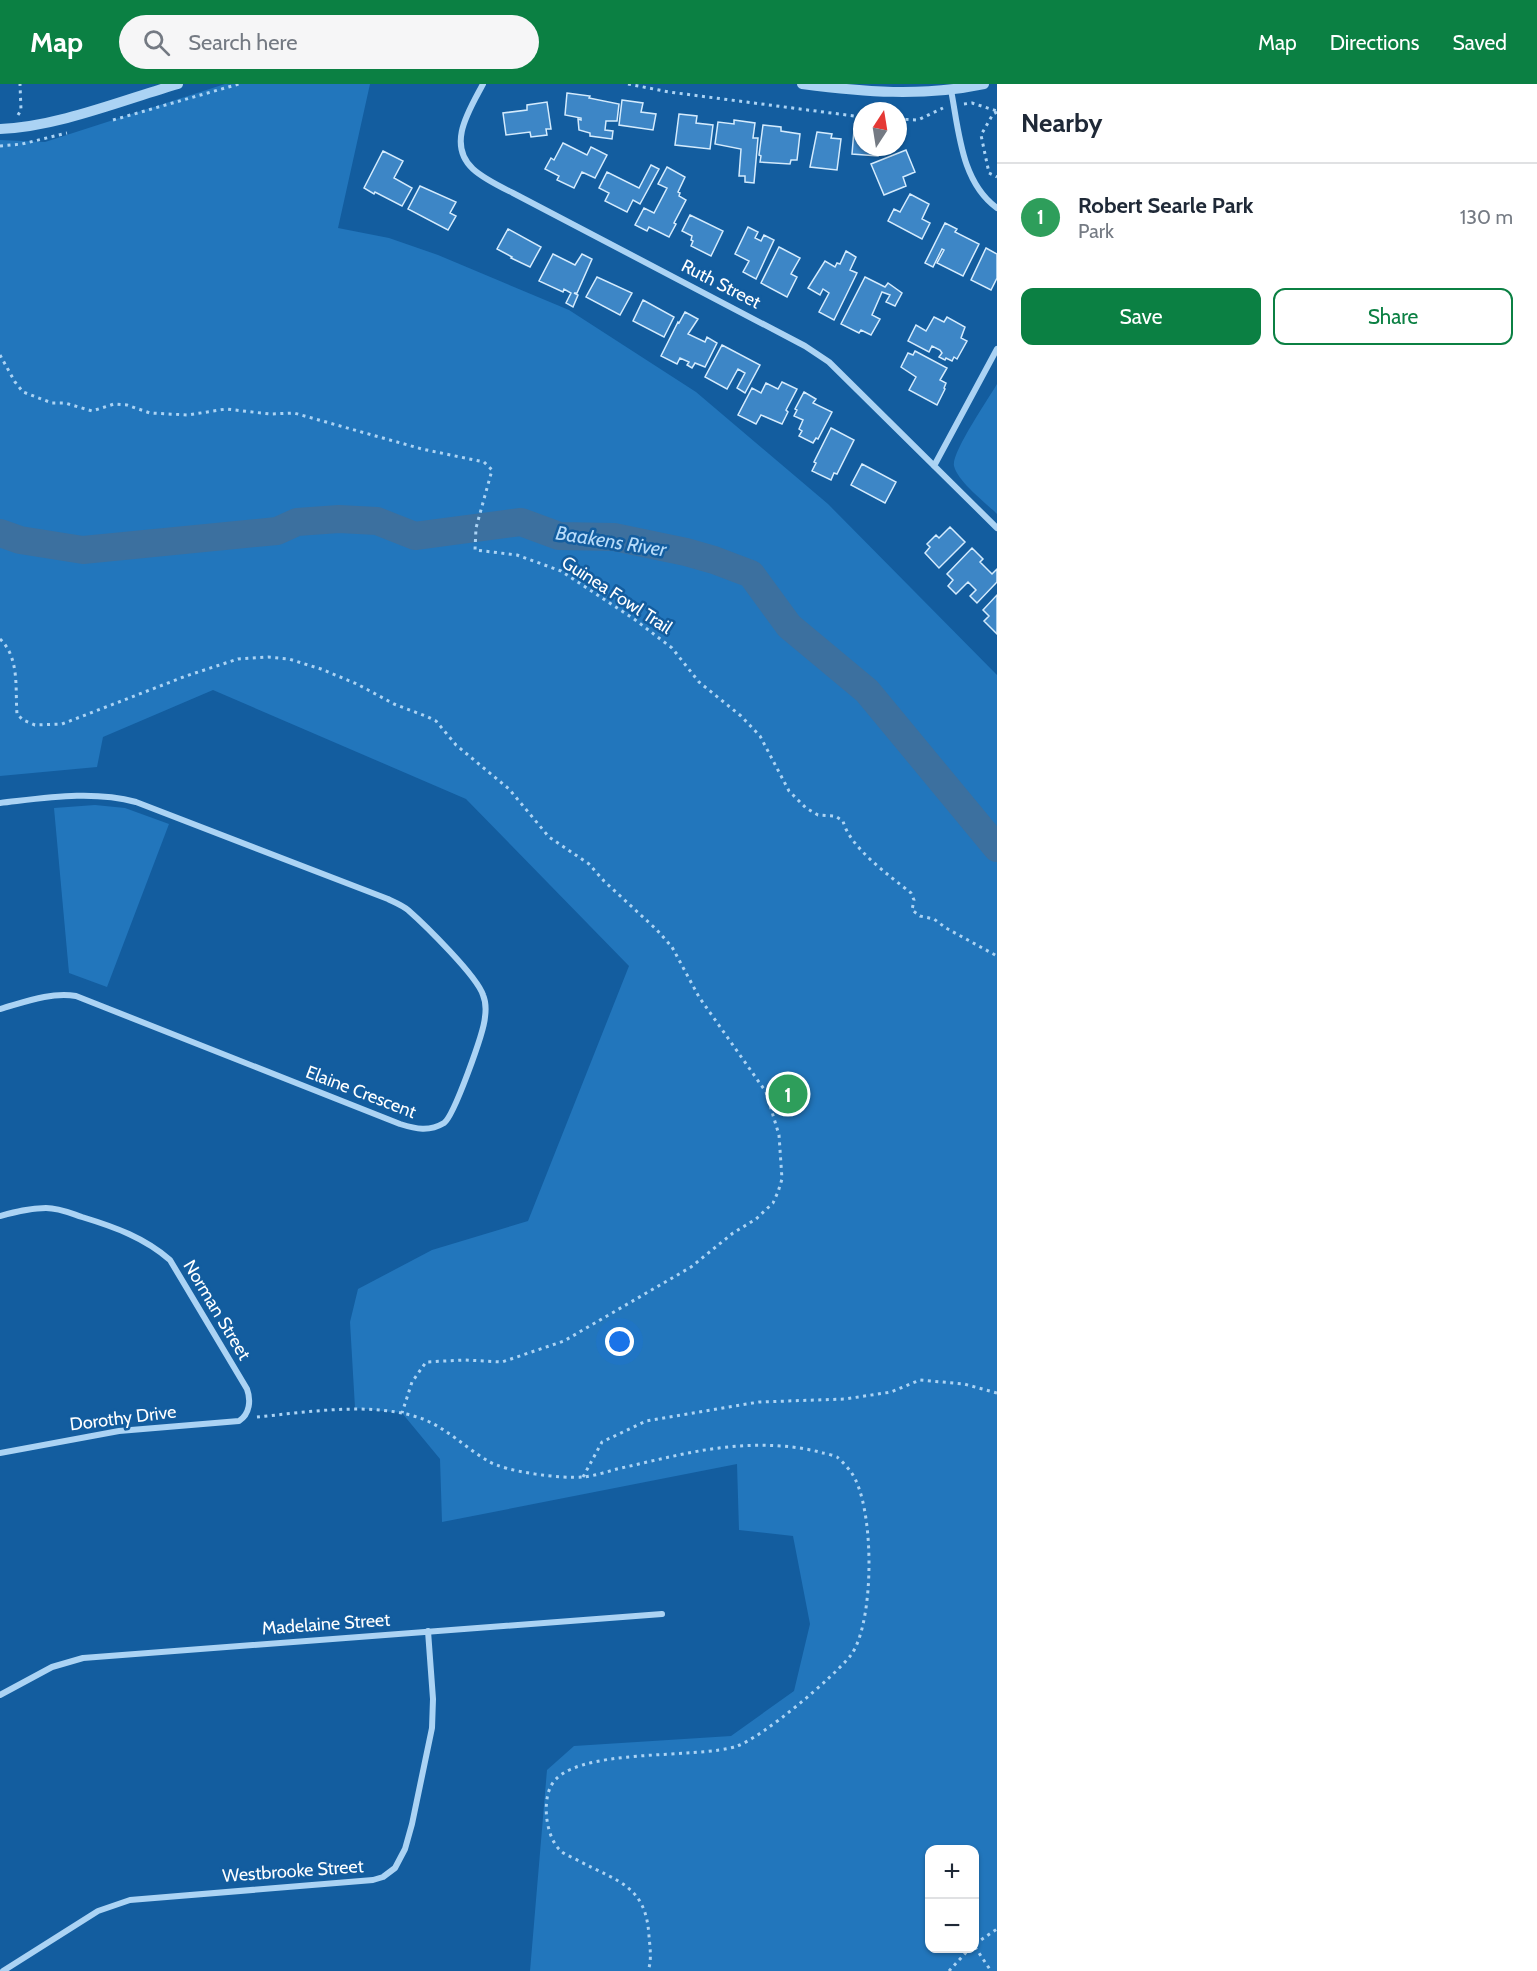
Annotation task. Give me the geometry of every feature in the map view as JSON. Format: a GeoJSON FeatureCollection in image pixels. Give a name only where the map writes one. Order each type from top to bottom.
{"type":"FeatureCollection","features":[{"type":"Feature","properties":{"kind":"street"},"geometry":{"type":"LineString","coordinates":[[0,129],[56,120],[178,84]]}},
{"type":"Feature","properties":{"kind":"street","name":"Ruth Street"},"geometry":{"type":"LineString","coordinates":[[483,84],[463,124],[461,137],[464,156],[472,168],[513,193],[805,346],[829,363],[997,528]]}},
{"type":"Feature","properties":{"kind":"street"},"geometry":{"type":"LineString","coordinates":[[802,84],[877,93],[918,93],[984,84]]}},
{"type":"Feature","properties":{"kind":"street"},"geometry":{"type":"LineString","coordinates":[[951,90],[967,168],[983,197],[997,208]]}},
{"type":"Feature","properties":{"kind":"street"},"geometry":{"type":"LineString","coordinates":[[934,466],[997,350]]}},
{"type":"Feature","properties":{"kind":"street","name":"Elaine Crescent"},"geometry":{"type":"LineString","coordinates":[[0,803],[64,796],[117,796],[388,899],[406,908],[468,971],[483,993],[485,1019],[457,1102],[446,1121],[433,1128],[418,1130],[76,996],[51,995],[0,1009]]}},
{"type":"Feature","properties":{"kind":"street","name":"Norman Street"},"geometry":{"type":"LineString","coordinates":[[0,1216],[28,1209],[57,1209],[141,1239],[157,1248],[170,1260],[247,1389],[249,1404],[245,1415]]}},
{"type":"Feature","properties":{"kind":"street","name":"Dorothy Drive"},"geometry":{"type":"LineString","coordinates":[[0,1453],[119,1431],[222,1424],[239,1421],[245,1415]]}},
{"type":"Feature","properties":{"kind":"street","name":"Madelaine Street"},"geometry":{"type":"LineString","coordinates":[[0,1695],[52,1667],[83,1658],[662,1614]]}},
{"type":"Feature","properties":{"kind":"street","name":"Westbrooke Street"},"geometry":{"type":"LineString","coordinates":[[3,1971],[98,1911],[130,1900],[373,1880],[389,1873],[395,1868],[405,1849],[432,1728],[433,1699],[428,1631]]}},
{"type":"Feature","properties":{"kind":"path"},"geometry":{"type":"LineString","coordinates":[[628,84],[678,93],[853,116]]}},
{"type":"Feature","properties":{"kind":"path"},"geometry":{"type":"LineString","coordinates":[[997,112],[993,114],[981,135],[989,173],[997,177]]}},
{"type":"Feature","properties":{"kind":"path","name":"Guinea Fowl Trail"},"geometry":{"type":"LineString","coordinates":[[0,355],[23,392],[52,403],[65,403],[92,411],[114,404],[127,405],[150,413],[188,415],[226,409],[270,414],[294,413],[422,449],[484,462],[492,470],[476,528],[475,550],[517,555],[561,571],[634,619],[672,648],[699,682],[760,736],[789,791],[806,808],[818,815],[835,816],[843,821],[845,830],[870,859],[911,893],[914,900],[912,910],[934,919],[997,956]]}},
{"type":"Feature","properties":{"kind":"path"},"geometry":{"type":"LineString","coordinates":[[583,1477],[602,1442],[646,1421],[759,1402],[845,1399],[891,1392],[920,1380],[964,1384],[997,1393]]}},
{"type":"Feature","properties":{"kind":"path"},"geometry":{"type":"LineString","coordinates":[[245,1415],[341,1409],[402,1413],[427,1420],[491,1463],[530,1473],[583,1477],[701,1451],[777,1445],[836,1456],[853,1474],[865,1512],[869,1552],[867,1604],[861,1631],[852,1653],[822,1683],[762,1732],[739,1745],[715,1752],[640,1756],[580,1765],[561,1774],[551,1784],[546,1802],[547,1823],[559,1850],[623,1884],[641,1899],[648,1921],[651,1963],[648,1971]]}},
{"type":"Feature","properties":{"kind":"path"},"geometry":{"type":"LineString","coordinates":[[979,1943],[997,1929]]}},
{"type":"Feature","properties":{"kind":"path"},"geometry":{"type":"LineString","coordinates":[[979,1952],[991,1971]]}},
{"type":"Feature","properties":{"kind":"path"},"geometry":{"type":"LineString","coordinates":[[949,1971],[965,1953]]}},
{"type":"Feature","properties":{"kind":"shaded area"},"geometry":{"type":"Polygon","coordinates":[[[225,84],[370,84],[338,228],[389,238],[438,255],[569,310],[696,392],[828,504],[997,675],[997,1971],[530,1971],[547,1770],[574,1746],[731,1736],[794,1691],[810,1624],[793,1536],[739,1530],[737,1464],[442,1522],[440,1459],[402,1413],[355,1408],[350,1322],[358,1289],[432,1250],[528,1221],[629,966],[466,799],[213,690],[103,737],[97,767],[0,776],[0,140],[45,142],[225,84]]]}},
{"type":"Feature","properties":{"kind":"shaded area"},"geometry":{"type":"Polygon","coordinates":[[[997,384],[997,514],[966,485],[954,466],[964,438],[997,384]]]}},
{"type":"Feature","properties":{"kind":"shaded area"},"geometry":{"type":"Polygon","coordinates":[[[95,805],[125,808],[169,824],[107,987],[69,973],[54,808],[95,805]]]}},
{"type":"Feature","properties":{"kind":"building"},"geometry":{"type":"Polygon","coordinates":[[[567,93],[590,96],[589,98],[619,104],[617,121],[606,121],[605,130],[613,131],[612,139],[590,136],[590,133],[579,130],[578,119],[581,120],[581,118],[565,115],[567,93]]]}},
{"type":"Feature","properties":{"kind":"building"},"geometry":{"type":"Polygon","coordinates":[[[622,100],[643,103],[641,112],[656,114],[653,130],[619,125],[622,100]]]}},
{"type":"Feature","properties":{"kind":"building"},"geometry":{"type":"Polygon","coordinates":[[[547,102],[551,129],[546,129],[547,135],[531,137],[530,132],[506,135],[503,113],[527,110],[527,105],[547,102]]]}},
{"type":"Feature","properties":{"kind":"building"},"geometry":{"type":"Polygon","coordinates":[[[679,114],[697,116],[696,123],[713,125],[710,149],[675,145],[679,114]]]}},
{"type":"Feature","properties":{"kind":"building"},"geometry":{"type":"Polygon","coordinates":[[[734,120],[755,123],[753,138],[758,138],[754,183],[745,182],[745,176],[739,176],[741,149],[715,144],[718,122],[734,124],[734,120]]]}},
{"type":"Feature","properties":{"kind":"building"},"geometry":{"type":"Polygon","coordinates":[[[763,125],[781,127],[781,131],[800,134],[797,160],[791,160],[790,164],[760,162],[763,125]]]}},
{"type":"Feature","properties":{"kind":"building"},"geometry":{"type":"Polygon","coordinates":[[[817,132],[832,134],[831,138],[841,139],[837,170],[810,167],[817,132]]]}},
{"type":"Feature","properties":{"kind":"building"},"geometry":{"type":"Polygon","coordinates":[[[563,143],[587,155],[591,147],[607,155],[595,178],[582,172],[574,188],[557,180],[559,176],[545,169],[551,158],[554,160],[563,143]]]}},
{"type":"Feature","properties":{"kind":"building"},"geometry":{"type":"Polygon","coordinates":[[[383,151],[403,161],[394,178],[412,188],[402,206],[364,188],[383,151]]]}},
{"type":"Feature","properties":{"kind":"building"},"geometry":{"type":"Polygon","coordinates":[[[907,152],[915,172],[903,177],[906,186],[884,195],[871,164],[891,156],[907,156],[907,152]]]}},
{"type":"Feature","properties":{"kind":"building"},"geometry":{"type":"Polygon","coordinates":[[[651,165],[659,169],[640,204],[633,200],[627,212],[605,201],[609,193],[599,188],[607,172],[639,188],[651,165]]]}},
{"type":"Feature","properties":{"kind":"building"},"geometry":{"type":"Polygon","coordinates":[[[667,167],[685,177],[678,192],[679,196],[686,200],[669,237],[649,227],[647,231],[635,225],[644,208],[654,213],[667,188],[658,184],[667,167]]]}},
{"type":"Feature","properties":{"kind":"building"},"geometry":{"type":"Polygon","coordinates":[[[420,186],[456,202],[450,213],[456,216],[448,230],[408,209],[420,186]]]}},
{"type":"Feature","properties":{"kind":"building"},"geometry":{"type":"Polygon","coordinates":[[[910,194],[929,204],[922,219],[930,223],[922,239],[888,221],[894,209],[900,212],[910,194]]]}},
{"type":"Feature","properties":{"kind":"building"},"geometry":{"type":"Polygon","coordinates":[[[690,215],[723,231],[711,256],[691,246],[692,236],[682,231],[690,215]]]}},
{"type":"Feature","properties":{"kind":"building"},"geometry":{"type":"Polygon","coordinates":[[[945,223],[957,229],[955,232],[979,244],[963,276],[937,263],[944,250],[942,249],[933,267],[925,263],[945,223]]]}},
{"type":"Feature","properties":{"kind":"building"},"geometry":{"type":"Polygon","coordinates":[[[748,227],[758,232],[755,238],[761,241],[764,235],[774,240],[756,279],[743,272],[749,261],[735,254],[748,227]]]}},
{"type":"Feature","properties":{"kind":"building"},"geometry":{"type":"Polygon","coordinates":[[[508,229],[541,247],[530,267],[497,249],[508,229]]]}},
{"type":"Feature","properties":{"kind":"building"},"geometry":{"type":"Polygon","coordinates":[[[779,247],[800,258],[791,274],[797,277],[787,297],[761,283],[779,247]]]}},
{"type":"Feature","properties":{"kind":"building"},"geometry":{"type":"Polygon","coordinates":[[[986,248],[997,254],[997,278],[991,290],[971,280],[986,248]]]}},
{"type":"Feature","properties":{"kind":"building"},"geometry":{"type":"Polygon","coordinates":[[[846,251],[856,257],[850,270],[857,273],[834,320],[819,312],[829,293],[823,289],[820,295],[808,288],[825,261],[835,267],[837,263],[840,264],[846,251]]]}},
{"type":"Feature","properties":{"kind":"building"},"geometry":{"type":"Polygon","coordinates":[[[553,254],[575,265],[582,254],[592,259],[577,293],[574,293],[578,295],[573,307],[566,303],[571,293],[564,289],[563,292],[539,281],[553,254]]]}},
{"type":"Feature","properties":{"kind":"building"},"geometry":{"type":"Polygon","coordinates":[[[597,277],[632,293],[620,315],[586,297],[597,277]]]}},
{"type":"Feature","properties":{"kind":"building"},"geometry":{"type":"Polygon","coordinates":[[[865,277],[885,287],[888,283],[902,293],[895,306],[886,302],[890,295],[882,292],[872,315],[880,319],[871,335],[861,330],[859,333],[841,324],[865,277]]]}},
{"type":"Feature","properties":{"kind":"building"},"geometry":{"type":"Polygon","coordinates":[[[643,300],[674,317],[664,337],[633,321],[643,300]]]}},
{"type":"Feature","properties":{"kind":"building"},"geometry":{"type":"Polygon","coordinates":[[[685,312],[698,319],[688,334],[705,342],[707,337],[717,343],[705,367],[695,363],[692,368],[687,365],[689,362],[680,358],[677,364],[661,356],[685,312]]]}},
{"type":"Feature","properties":{"kind":"building"},"geometry":{"type":"Polygon","coordinates":[[[934,317],[944,322],[947,317],[965,327],[961,338],[967,341],[957,359],[954,357],[952,361],[946,358],[945,360],[939,357],[942,353],[940,350],[932,346],[929,352],[908,341],[916,325],[926,331],[934,317]]]}},
{"type":"Feature","properties":{"kind":"building"},"geometry":{"type":"Polygon","coordinates":[[[722,345],[760,365],[745,393],[737,388],[745,373],[738,369],[727,389],[705,377],[722,345]]]}},
{"type":"Feature","properties":{"kind":"building"},"geometry":{"type":"Polygon","coordinates":[[[915,351],[947,368],[940,380],[946,383],[937,405],[909,390],[916,377],[901,367],[908,353],[913,355],[915,351]]]}},
{"type":"Feature","properties":{"kind":"building"},"geometry":{"type":"Polygon","coordinates":[[[782,382],[797,389],[786,410],[788,412],[782,424],[761,415],[756,424],[738,415],[752,388],[761,393],[766,383],[778,389],[782,382]]]}},
{"type":"Feature","properties":{"kind":"building"},"geometry":{"type":"Polygon","coordinates":[[[804,392],[816,399],[813,403],[832,412],[818,439],[816,438],[813,443],[799,436],[803,420],[794,416],[804,392]]]}},
{"type":"Feature","properties":{"kind":"building"},"geometry":{"type":"Polygon","coordinates":[[[831,428],[854,440],[837,474],[834,473],[831,480],[812,471],[816,463],[814,462],[831,428]]]}},
{"type":"Feature","properties":{"kind":"building"},"geometry":{"type":"Polygon","coordinates":[[[862,464],[896,482],[885,503],[851,485],[862,464]]]}},
{"type":"Feature","properties":{"kind":"building"},"geometry":{"type":"Polygon","coordinates":[[[950,527],[965,542],[939,568],[925,553],[930,547],[927,544],[936,535],[939,538],[950,527]]]}},
{"type":"Feature","properties":{"kind":"building"},"geometry":{"type":"Polygon","coordinates":[[[972,548],[983,559],[980,562],[992,574],[997,569],[997,582],[977,603],[970,596],[976,590],[968,582],[956,594],[948,586],[953,580],[947,574],[972,548]]]}},
{"type":"Feature","properties":{"kind":"building"},"geometry":{"type":"Polygon","coordinates":[[[997,595],[997,634],[984,621],[989,616],[983,610],[997,595]]]}},
{"type":"Feature","properties":{"kind":"waterway","name":"Baakens River"},"geometry":{"type":"LineString","coordinates":[[0,533],[20,540],[83,550],[277,531],[297,522],[339,519],[377,521],[415,536],[521,522],[559,536],[614,537],[714,560],[751,574],[789,626],[867,691],[997,848]]}},
{"type":"Feature","properties":{"kind":"place","name":"Robert Searle Park"},"geometry":{"type":"Point","coordinates":[788,1094]}}]}
